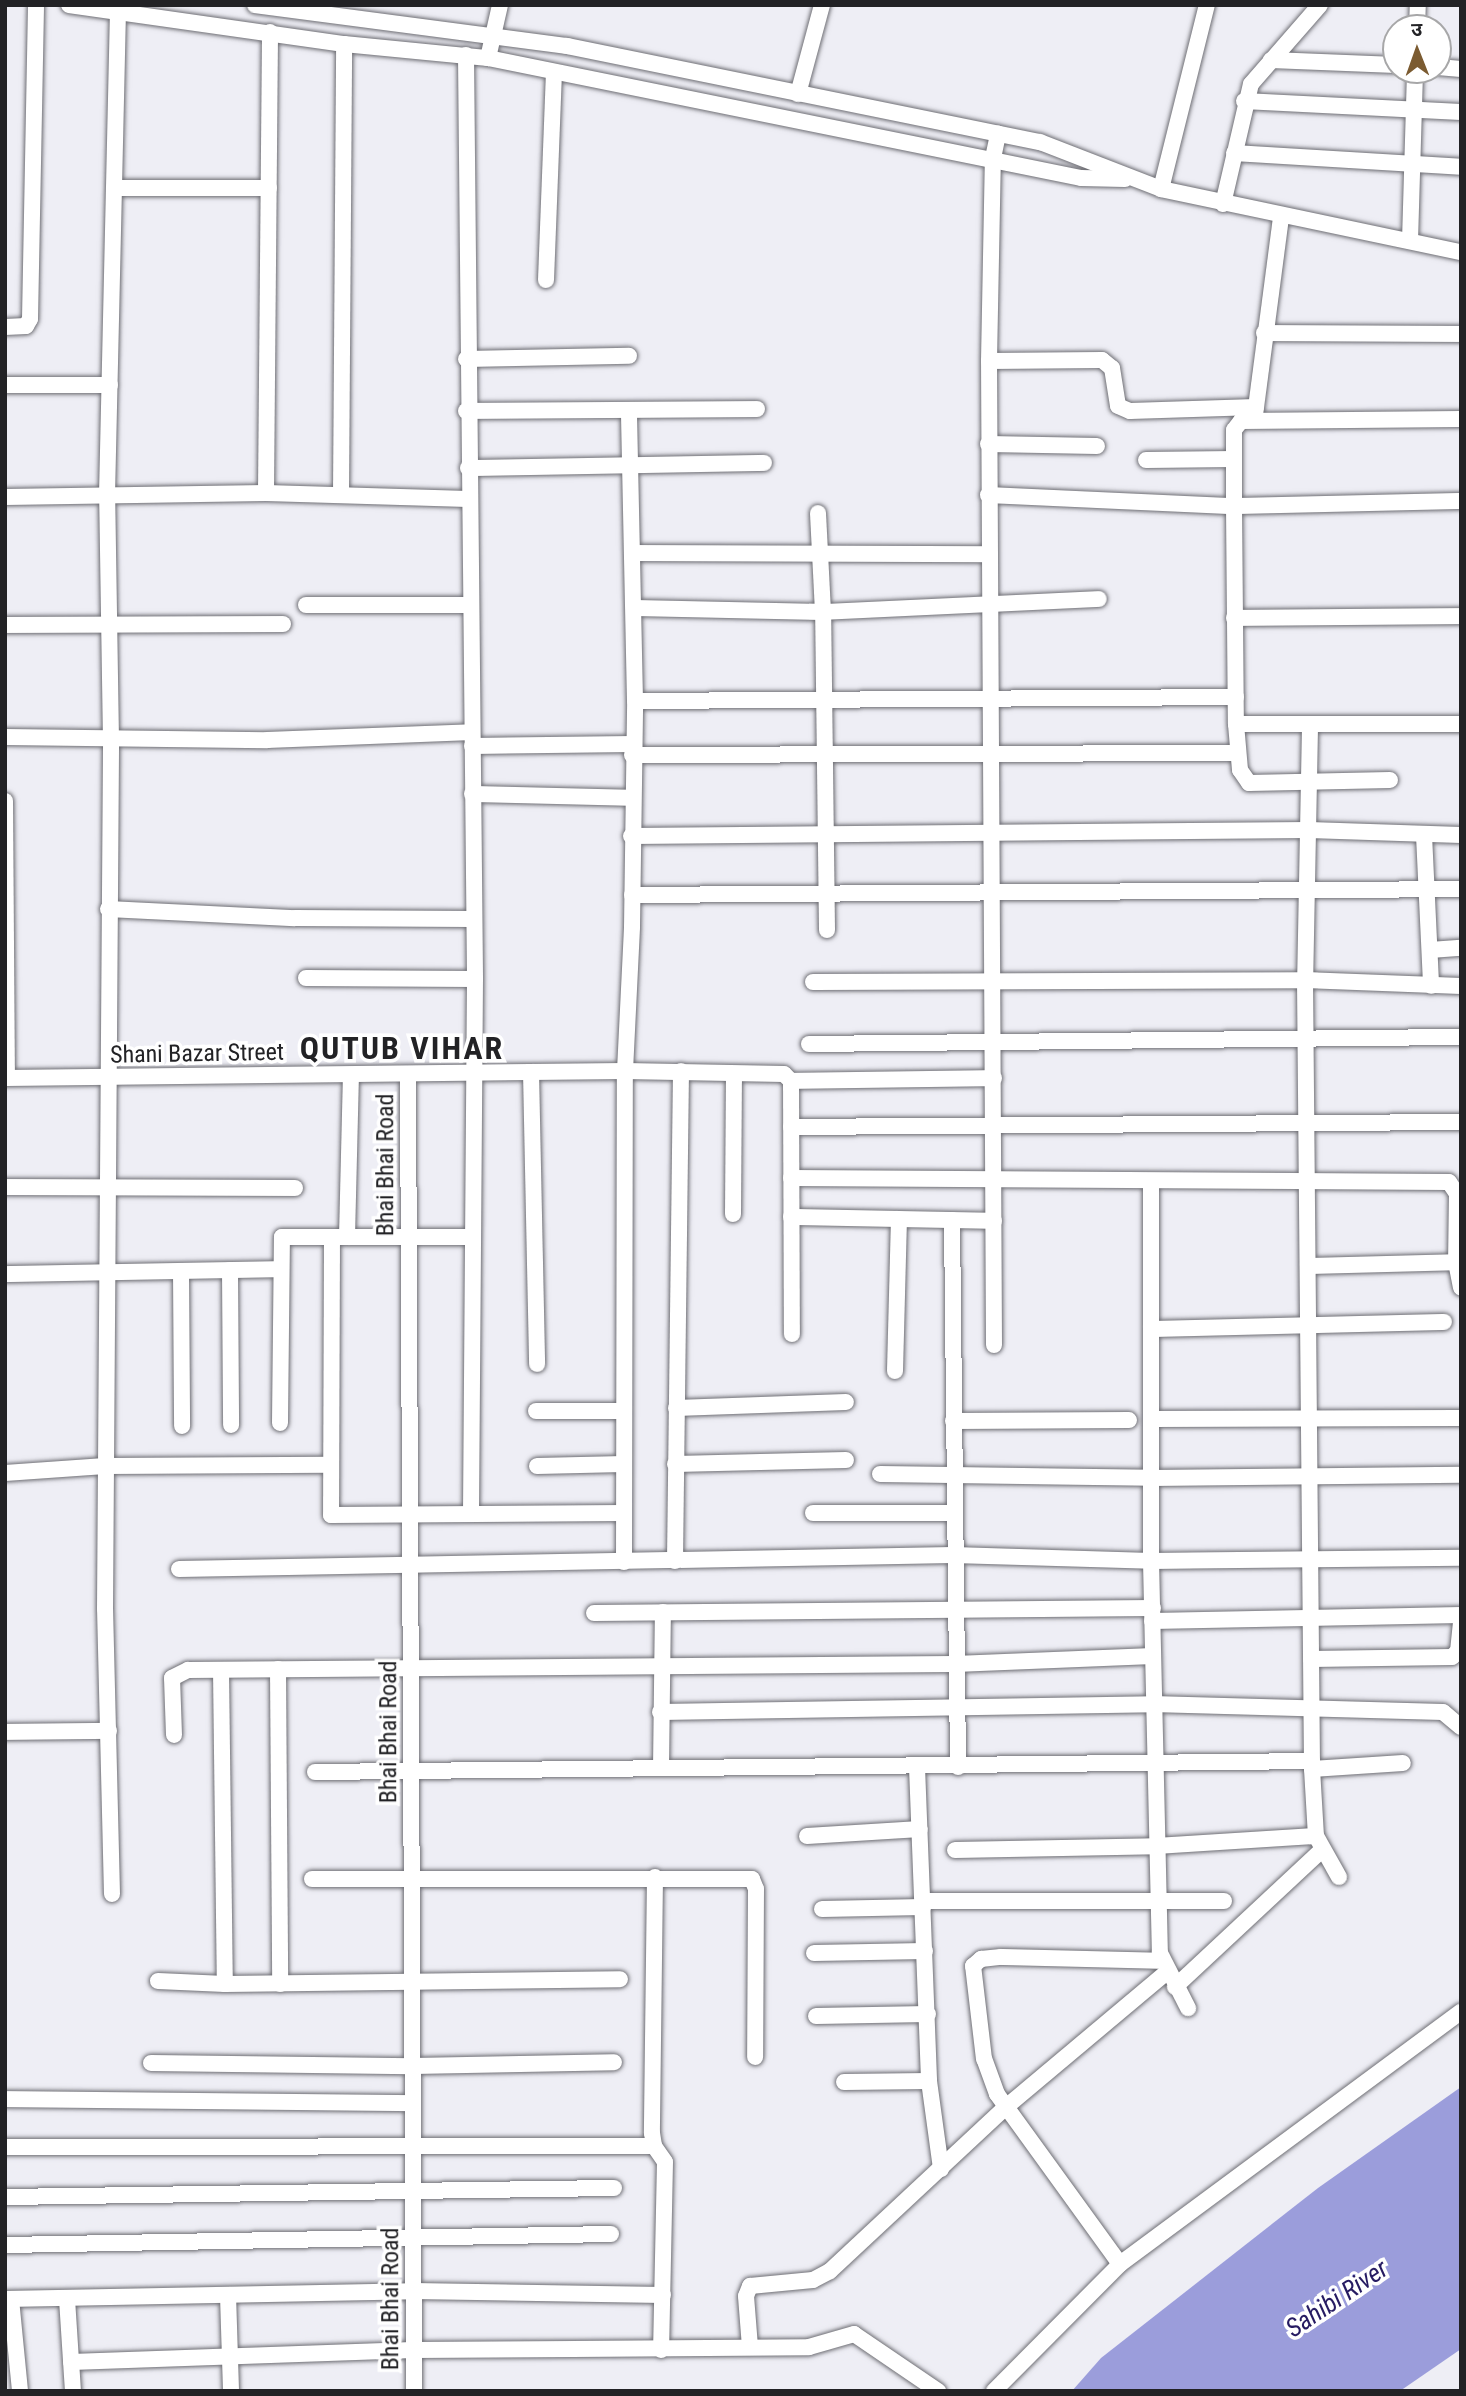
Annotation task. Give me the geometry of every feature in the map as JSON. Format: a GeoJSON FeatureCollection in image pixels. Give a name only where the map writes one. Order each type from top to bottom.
{"type":"FeatureCollection","features":[{"type":"Feature","properties":{"kind":"street"},"geometry":{"type":"LineString","coordinates":[[5,327],[26,326],[30,319],[36,5]]}},
{"type":"Feature","properties":{"kind":"street"},"geometry":{"type":"LineString","coordinates":[[69,5],[118,15],[270,32],[344,44],[488,58],[993,158],[1081,178],[1128,178]]}},
{"type":"Feature","properties":{"kind":"street"},"geometry":{"type":"LineString","coordinates":[[255,5],[567,46],[998,134],[1091,158],[1128,178],[1161,189],[1281,217],[1461,252]]}},
{"type":"Feature","properties":{"kind":"street"},"geometry":{"type":"LineString","coordinates":[[488,58],[500,5]]}},
{"type":"Feature","properties":{"kind":"street"},"geometry":{"type":"LineString","coordinates":[[798,94],[822,5]]}},
{"type":"Feature","properties":{"kind":"street"},"geometry":{"type":"LineString","coordinates":[[1161,189],[1207,5]]}},
{"type":"Feature","properties":{"kind":"street"},"geometry":{"type":"LineString","coordinates":[[1223,204],[1244,101],[1251,84],[1320,5]]}},
{"type":"Feature","properties":{"kind":"street"},"geometry":{"type":"LineString","coordinates":[[111,1894],[105,1466],[105,1078],[111,741],[107,495],[118,15]]}},
{"type":"Feature","properties":{"kind":"street"},"geometry":{"type":"LineString","coordinates":[[266,493],[270,32]]}},
{"type":"Feature","properties":{"kind":"street"},"geometry":{"type":"LineString","coordinates":[[341,495],[344,44]]}},
{"type":"Feature","properties":{"kind":"street"},"geometry":{"type":"LineString","coordinates":[[466,55],[466,411],[475,979],[472,1074],[471,1514]]}},
{"type":"Feature","properties":{"kind":"street"},"geometry":{"type":"LineString","coordinates":[[1271,60],[1382,64]]}},
{"type":"Feature","properties":{"kind":"street"},"geometry":{"type":"LineString","coordinates":[[546,280],[554,72]]}},
{"type":"Feature","properties":{"kind":"street"},"geometry":{"type":"LineString","coordinates":[[1410,241],[1415,164],[1415,84]]}},
{"type":"Feature","properties":{"kind":"street"},"geometry":{"type":"LineString","coordinates":[[1244,101],[1461,112]]}},
{"type":"Feature","properties":{"kind":"street"},"geometry":{"type":"LineString","coordinates":[[994,1345],[993,834],[988,444],[993,158],[998,134]]}},
{"type":"Feature","properties":{"kind":"street"},"geometry":{"type":"LineString","coordinates":[[1234,153],[1461,167]]}},
{"type":"Feature","properties":{"kind":"street"},"geometry":{"type":"LineString","coordinates":[[114,188],[269,188]]}},
{"type":"Feature","properties":{"kind":"street"},"geometry":{"type":"LineString","coordinates":[[1255,414],[1281,217]]}},
{"type":"Feature","properties":{"kind":"street"},"geometry":{"type":"LineString","coordinates":[[1264,333],[1461,334]]}},
{"type":"Feature","properties":{"kind":"street"},"geometry":{"type":"LineString","coordinates":[[466,359],[629,356]]}},
{"type":"Feature","properties":{"kind":"street"},"geometry":{"type":"LineString","coordinates":[[989,361],[1102,360],[1112,368],[1118,406],[1130,411],[1461,419]]}},
{"type":"Feature","properties":{"kind":"street"},"geometry":{"type":"LineString","coordinates":[[5,385],[110,385]]}},
{"type":"Feature","properties":{"kind":"street"},"geometry":{"type":"LineString","coordinates":[[466,411],[757,409]]}},
{"type":"Feature","properties":{"kind":"street"},"geometry":{"type":"LineString","coordinates":[[624,1562],[625,1070],[632,895],[631,799],[635,701],[629,410]]}},
{"type":"Feature","properties":{"kind":"street"},"geometry":{"type":"LineString","coordinates":[[1255,414],[1236,424],[1234,459],[1236,724],[1237,753],[1243,779],[1249,783],[1390,780]]}},
{"type":"Feature","properties":{"kind":"street"},"geometry":{"type":"LineString","coordinates":[[988,444],[1097,446]]}},
{"type":"Feature","properties":{"kind":"street"},"geometry":{"type":"LineString","coordinates":[[1146,460],[1234,459]]}},
{"type":"Feature","properties":{"kind":"street"},"geometry":{"type":"LineString","coordinates":[[468,468],[631,468],[764,463]]}},
{"type":"Feature","properties":{"kind":"street"},"geometry":{"type":"LineString","coordinates":[[5,498],[266,493],[468,499]]}},
{"type":"Feature","properties":{"kind":"street"},"geometry":{"type":"LineString","coordinates":[[988,495],[1234,506],[1461,501]]}},
{"type":"Feature","properties":{"kind":"street"},"geometry":{"type":"LineString","coordinates":[[818,513],[825,700],[823,755],[828,834],[827,930]]}},
{"type":"Feature","properties":{"kind":"street"},"geometry":{"type":"LineString","coordinates":[[634,553],[990,554]]}},
{"type":"Feature","properties":{"kind":"street"},"geometry":{"type":"LineString","coordinates":[[635,608],[823,612],[990,602],[1099,599]]}},
{"type":"Feature","properties":{"kind":"street"},"geometry":{"type":"LineString","coordinates":[[306,605],[469,605]]}},
{"type":"Feature","properties":{"kind":"street"},"geometry":{"type":"LineString","coordinates":[[1234,618],[1461,616]]}},
{"type":"Feature","properties":{"kind":"street"},"geometry":{"type":"LineString","coordinates":[[5,625],[283,624]]}},
{"type":"Feature","properties":{"kind":"street"},"geometry":{"type":"LineString","coordinates":[[635,701],[1236,697]]}},
{"type":"Feature","properties":{"kind":"street"},"geometry":{"type":"LineString","coordinates":[[1236,724],[1310,727],[1461,724]]}},
{"type":"Feature","properties":{"kind":"street"},"geometry":{"type":"LineString","coordinates":[[1310,727],[1311,783],[1305,979],[1308,1036],[1306,1124],[1312,1765],[1319,1843],[1339,1877]]}},
{"type":"Feature","properties":{"kind":"street"},"geometry":{"type":"LineString","coordinates":[[5,737],[111,741],[472,739],[633,750],[823,755],[1237,753]]}},
{"type":"Feature","properties":{"kind":"street"},"geometry":{"type":"LineString","coordinates":[[472,794],[631,799]]}},
{"type":"Feature","properties":{"kind":"street"},"geometry":{"type":"LineString","coordinates":[[5,801],[6,1078]]}},
{"type":"Feature","properties":{"kind":"street"},"geometry":{"type":"LineString","coordinates":[[631,836],[1309,830],[1461,835]]}},
{"type":"Feature","properties":{"kind":"street"},"geometry":{"type":"LineString","coordinates":[[1424,835],[1431,986]]}},
{"type":"Feature","properties":{"kind":"street"},"geometry":{"type":"LineString","coordinates":[[632,895],[1461,889]]}},
{"type":"Feature","properties":{"kind":"street"},"geometry":{"type":"LineString","coordinates":[[108,909],[295,918],[472,919]]}},
{"type":"Feature","properties":{"kind":"street"},"geometry":{"type":"LineString","coordinates":[[1430,950],[1461,948]]}},
{"type":"Feature","properties":{"kind":"street"},"geometry":{"type":"LineString","coordinates":[[306,978],[475,979]]}},
{"type":"Feature","properties":{"kind":"street"},"geometry":{"type":"LineString","coordinates":[[813,982],[1305,979],[1461,986]]}},
{"type":"Feature","properties":{"kind":"street"},"geometry":{"type":"LineString","coordinates":[[808,1044],[994,1038],[1461,1037]]}},
{"type":"Feature","properties":{"kind":"street","name":"Shani Bazar Street"},"geometry":{"type":"LineString","coordinates":[[6,1078],[625,1070],[734,1074],[776,1072],[791,1081],[994,1078]]}},
{"type":"Feature","properties":{"kind":"street"},"geometry":{"type":"LineString","coordinates":[[675,1561],[681,1071]]}},
{"type":"Feature","properties":{"kind":"street"},"geometry":{"type":"LineString","coordinates":[[531,1072],[537,1364]]}},
{"type":"Feature","properties":{"kind":"street","name":"Bhai Bhai Road"},"geometry":{"type":"LineString","coordinates":[[408,1074],[414,2391]]}},
{"type":"Feature","properties":{"kind":"street"},"geometry":{"type":"LineString","coordinates":[[733,1214],[734,1074]]}},
{"type":"Feature","properties":{"kind":"street"},"geometry":{"type":"LineString","coordinates":[[351,1075],[339,1237],[331,1515],[624,1513]]}},
{"type":"Feature","properties":{"kind":"street"},"geometry":{"type":"LineString","coordinates":[[791,1081],[792,1334]]}},
{"type":"Feature","properties":{"kind":"street"},"geometry":{"type":"LineString","coordinates":[[791,1127],[1461,1122]]}},
{"type":"Feature","properties":{"kind":"street"},"geometry":{"type":"LineString","coordinates":[[791,1178],[1449,1182],[1455,1185],[1459,1211],[1456,1262],[1461,1288]]}},
{"type":"Feature","properties":{"kind":"street"},"geometry":{"type":"LineString","coordinates":[[1151,1181],[1151,1560],[1158,1900],[1164,1966],[1188,2008]]}},
{"type":"Feature","properties":{"kind":"street"},"geometry":{"type":"LineString","coordinates":[[5,1186],[295,1188]]}},
{"type":"Feature","properties":{"kind":"street"},"geometry":{"type":"LineString","coordinates":[[791,1217],[993,1221]]}},
{"type":"Feature","properties":{"kind":"street"},"geometry":{"type":"LineString","coordinates":[[895,1371],[899,1219]]}},
{"type":"Feature","properties":{"kind":"street"},"geometry":{"type":"LineString","coordinates":[[952,1220],[953,1555],[958,1767]]}},
{"type":"Feature","properties":{"kind":"street"},"geometry":{"type":"LineString","coordinates":[[280,1423],[280,1269],[285,1234],[339,1237],[471,1237]]}},
{"type":"Feature","properties":{"kind":"street"},"geometry":{"type":"LineString","coordinates":[[1308,1266],[1456,1262]]}},
{"type":"Feature","properties":{"kind":"street"},"geometry":{"type":"LineString","coordinates":[[5,1274],[280,1269]]}},
{"type":"Feature","properties":{"kind":"street"},"geometry":{"type":"LineString","coordinates":[[230,1270],[231,1425]]}},
{"type":"Feature","properties":{"kind":"street"},"geometry":{"type":"LineString","coordinates":[[181,1271],[182,1426]]}},
{"type":"Feature","properties":{"kind":"street"},"geometry":{"type":"LineString","coordinates":[[1151,1329],[1444,1322]]}},
{"type":"Feature","properties":{"kind":"street"},"geometry":{"type":"LineString","coordinates":[[676,1408],[846,1402]]}},
{"type":"Feature","properties":{"kind":"street"},"geometry":{"type":"LineString","coordinates":[[536,1411],[624,1411]]}},
{"type":"Feature","properties":{"kind":"street"},"geometry":{"type":"LineString","coordinates":[[1151,1419],[1461,1418]]}},
{"type":"Feature","properties":{"kind":"street"},"geometry":{"type":"LineString","coordinates":[[953,1421],[1129,1420]]}},
{"type":"Feature","properties":{"kind":"street"},"geometry":{"type":"LineString","coordinates":[[676,1464],[846,1460]]}},
{"type":"Feature","properties":{"kind":"street"},"geometry":{"type":"LineString","coordinates":[[537,1466],[624,1464]]}},
{"type":"Feature","properties":{"kind":"street"},"geometry":{"type":"LineString","coordinates":[[5,1473],[105,1466],[331,1465]]}},
{"type":"Feature","properties":{"kind":"street"},"geometry":{"type":"LineString","coordinates":[[880,1474],[1151,1478],[1461,1475]]}},
{"type":"Feature","properties":{"kind":"street"},"geometry":{"type":"LineString","coordinates":[[813,1513],[954,1513]]}},
{"type":"Feature","properties":{"kind":"street"},"geometry":{"type":"LineString","coordinates":[[179,1569],[953,1555],[1151,1560],[1461,1558]]}},
{"type":"Feature","properties":{"kind":"street"},"geometry":{"type":"LineString","coordinates":[[594,1613],[954,1611],[1311,1618],[1461,1615]]}},
{"type":"Feature","properties":{"kind":"street"},"geometry":{"type":"LineString","coordinates":[[661,1769],[663,1612]]}},
{"type":"Feature","properties":{"kind":"street"},"geometry":{"type":"LineString","coordinates":[[1311,1659],[1452,1657],[1458,1651],[1461,1621]]}},
{"type":"Feature","properties":{"kind":"street"},"geometry":{"type":"LineString","coordinates":[[174,1735],[172,1678],[188,1670],[955,1664],[1153,1656]]}},
{"type":"Feature","properties":{"kind":"street"},"geometry":{"type":"LineString","coordinates":[[278,1670],[280,1984]]}},
{"type":"Feature","properties":{"kind":"street"},"geometry":{"type":"LineString","coordinates":[[221,1671],[225,1984]]}},
{"type":"Feature","properties":{"kind":"street"},"geometry":{"type":"LineString","coordinates":[[660,1712],[1154,1704],[1443,1712],[1461,1727]]}},
{"type":"Feature","properties":{"kind":"street"},"geometry":{"type":"LineString","coordinates":[[5,1732],[109,1731]]}},
{"type":"Feature","properties":{"kind":"street"},"geometry":{"type":"LineString","coordinates":[[315,1772],[1403,1763]]}},
{"type":"Feature","properties":{"kind":"street"},"geometry":{"type":"LineString","coordinates":[[917,1767],[929,2081],[941,2169]]}},
{"type":"Feature","properties":{"kind":"street"},"geometry":{"type":"LineString","coordinates":[[807,1836],[920,1829]]}},
{"type":"Feature","properties":{"kind":"street"},"geometry":{"type":"LineString","coordinates":[[955,1850],[1319,1843]]}},
{"type":"Feature","properties":{"kind":"street"},"geometry":{"type":"LineString","coordinates":[[1175,1987],[1319,1843]]}},
{"type":"Feature","properties":{"kind":"street"},"geometry":{"type":"LineString","coordinates":[[655,1877],[654,2146],[665,2162],[661,2350]]}},
{"type":"Feature","properties":{"kind":"street"},"geometry":{"type":"LineString","coordinates":[[312,1879],[744,1877],[755,1884],[754,2057]]}},
{"type":"Feature","properties":{"kind":"street"},"geometry":{"type":"LineString","coordinates":[[822,1909],[923,1904],[1224,1901]]}},
{"type":"Feature","properties":{"kind":"street"},"geometry":{"type":"LineString","coordinates":[[814,1953],[925,1951]]}},
{"type":"Feature","properties":{"kind":"street"},"geometry":{"type":"LineString","coordinates":[[1119,2264],[1006,2107],[984,2059],[975,1961],[1001,1957],[1164,1966]]}},
{"type":"Feature","properties":{"kind":"street"},"geometry":{"type":"LineString","coordinates":[[750,2347],[746,2296],[750,2286],[813,2280],[830,2271],[1006,2107],[1164,1966]]}},
{"type":"Feature","properties":{"kind":"street"},"geometry":{"type":"LineString","coordinates":[[158,1981],[280,1984],[620,1979]]}},
{"type":"Feature","properties":{"kind":"street"},"geometry":{"type":"LineString","coordinates":[[994,2391],[1119,2264],[1461,2012]]}},
{"type":"Feature","properties":{"kind":"street"},"geometry":{"type":"LineString","coordinates":[[816,2016],[928,2014]]}},
{"type":"Feature","properties":{"kind":"street"},"geometry":{"type":"LineString","coordinates":[[151,2063],[413,2066],[614,2062]]}},
{"type":"Feature","properties":{"kind":"street"},"geometry":{"type":"LineString","coordinates":[[844,2082],[929,2081]]}},
{"type":"Feature","properties":{"kind":"street"},"geometry":{"type":"LineString","coordinates":[[5,2099],[413,2103]]}},
{"type":"Feature","properties":{"kind":"street"},"geometry":{"type":"LineString","coordinates":[[5,2147],[654,2146]]}},
{"type":"Feature","properties":{"kind":"street"},"geometry":{"type":"LineString","coordinates":[[5,2197],[614,2188]]}},
{"type":"Feature","properties":{"kind":"street"},"geometry":{"type":"LineString","coordinates":[[5,2245],[611,2234]]}},
{"type":"Feature","properties":{"kind":"street"},"geometry":{"type":"LineString","coordinates":[[20,2391],[8,2299],[413,2291],[663,2295]]}},
{"type":"Feature","properties":{"kind":"street"},"geometry":{"type":"LineString","coordinates":[[228,2295],[231,2391]]}},
{"type":"Feature","properties":{"kind":"street"},"geometry":{"type":"LineString","coordinates":[[66,2299],[73,2391]]}},
{"type":"Feature","properties":{"kind":"street"},"geometry":{"type":"LineString","coordinates":[[71,2362],[413,2350],[661,2350],[822,2346],[853,2334],[938,2391]]}},
{"type":"Feature","properties":{"kind":"water","name":"Sahibi River"},"geometry":{"type":"Polygon","coordinates":[[[1461,2087],[1461,2349],[1400,2391],[1072,2391],[1101,2358],[1318,2188],[1461,2087]]]}},
{"type":"Feature","properties":{"kind":"district","name":"QUTUB VIHAR"},"geometry":{"type":"Point","coordinates":[402,1048]}}]}
